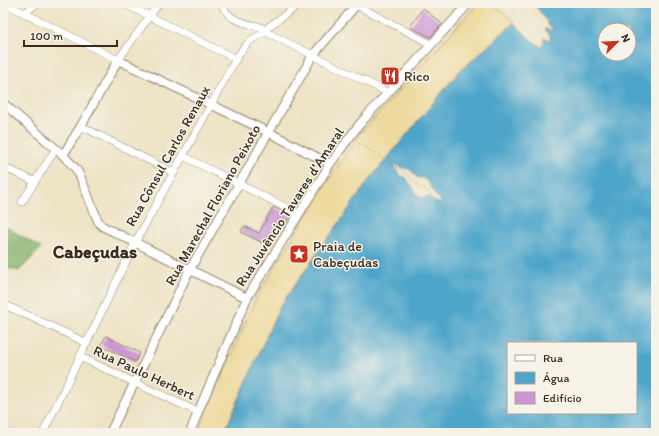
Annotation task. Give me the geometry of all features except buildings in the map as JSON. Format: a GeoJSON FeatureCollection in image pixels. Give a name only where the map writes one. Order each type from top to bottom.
{"type":"FeatureCollection","features":[{"type":"Feature","properties":{"kind":"street"},"geometry":{"type":"LineString","coordinates":[[4,3],[211,106],[268,132],[330,164]]}},
{"type":"Feature","properties":{"kind":"street"},"geometry":{"type":"LineString","coordinates":[[24,13],[38,3]]}},
{"type":"Feature","properties":{"kind":"street"},"geometry":{"type":"LineString","coordinates":[[123,3],[236,59]]}},
{"type":"Feature","properties":{"kind":"street"},"geometry":{"type":"LineString","coordinates":[[63,156],[118,60],[159,3]]}},
{"type":"Feature","properties":{"kind":"street"},"geometry":{"type":"LineString","coordinates":[[221,3],[225,12],[236,20],[261,27],[266,32],[387,92]]}},
{"type":"Feature","properties":{"kind":"street","name":"Rua Cônsul Carlos Renaux"},"geometry":{"type":"LineString","coordinates":[[43,433],[136,243],[236,59],[248,42],[266,32],[267,28],[301,3]]}},
{"type":"Feature","properties":{"kind":"street","name":"Rua Juvêncio Tavares d'Amaral"},"geometry":{"type":"LineString","coordinates":[[190,433],[247,298],[330,164],[349,137],[387,92],[469,3]]}},
{"type":"Feature","properties":{"kind":"street"},"geometry":{"type":"LineString","coordinates":[[357,4],[431,44]]}},
{"type":"Feature","properties":{"kind":"street","name":"Rua Marechal Floriano Peixoto"},"geometry":{"type":"LineString","coordinates":[[110,433],[190,269],[312,55],[357,4]]}},
{"type":"Feature","properties":{"kind":"street"},"geometry":{"type":"LineString","coordinates":[[3,103],[76,169],[98,221],[102,226],[247,298]]}},
{"type":"Feature","properties":{"kind":"street"},"geometry":{"type":"LineString","coordinates":[[80,126],[174,173]]}},
{"type":"Feature","properties":{"kind":"street"},"geometry":{"type":"LineString","coordinates":[[22,202],[55,150]]}},
{"type":"Feature","properties":{"kind":"street"},"geometry":{"type":"LineString","coordinates":[[184,156],[298,214]]}},
{"type":"Feature","properties":{"kind":"street"},"geometry":{"type":"LineString","coordinates":[[3,167],[34,181]]}},
{"type":"Feature","properties":{"kind":"street","name":"Rua Paulo Herbert"},"geometry":{"type":"LineString","coordinates":[[3,304],[87,343]]}},
{"type":"Feature","properties":{"kind":"street","name":"Rua Paulo Herbert"},"geometry":{"type":"LineString","coordinates":[[80,357],[198,412]]}},
{"type":"Feature","properties":{"kind":"path"},"geometry":{"type":"LineString","coordinates":[[349,137],[408,175],[413,183],[426,190],[433,196]]}},
{"type":"Feature","properties":{"kind":"green space"},"geometry":{"type":"Polygon","coordinates":[[[3,225],[41,248],[19,271],[3,267],[3,225]]]}},
{"type":"Feature","properties":{"kind":"sand","name":"Praia de Cabeçudas"},"geometry":{"type":"Polygon","coordinates":[[[478,3],[492,3],[514,23],[459,72],[370,179],[279,308],[224,433],[197,433],[256,298],[325,185],[358,136],[478,3]]]}},
{"type":"Feature","properties":{"kind":"water"},"geometry":{"type":"Polygon","coordinates":[[[533,3],[656,3],[656,433],[224,433],[279,308],[370,179],[459,72],[514,23],[531,40],[542,47],[545,38],[551,39],[545,29],[552,31],[552,28],[548,25],[545,18],[533,3]],[[393,165],[402,177],[404,176],[406,178],[419,197],[425,198],[429,196],[434,201],[441,203],[441,200],[435,195],[431,186],[426,180],[418,178],[409,169],[393,165]]]}},
{"type":"Feature","properties":{"kind":"waterway"},"geometry":{"type":"LineString","coordinates":[[3,422],[9,433]]}},
{"type":"Feature","properties":{"kind":"place","name":"Rico"},"geometry":{"type":"Point","coordinates":[390,76]}},
{"type":"Feature","properties":{"kind":"place","name":"Praia de Cabeçudas"},"geometry":{"type":"Point","coordinates":[299,254]}},
{"type":"Feature","properties":{"kind":"district","name":"Cabeçudas"},"geometry":{"type":"Point","coordinates":[95,252]}}]}
